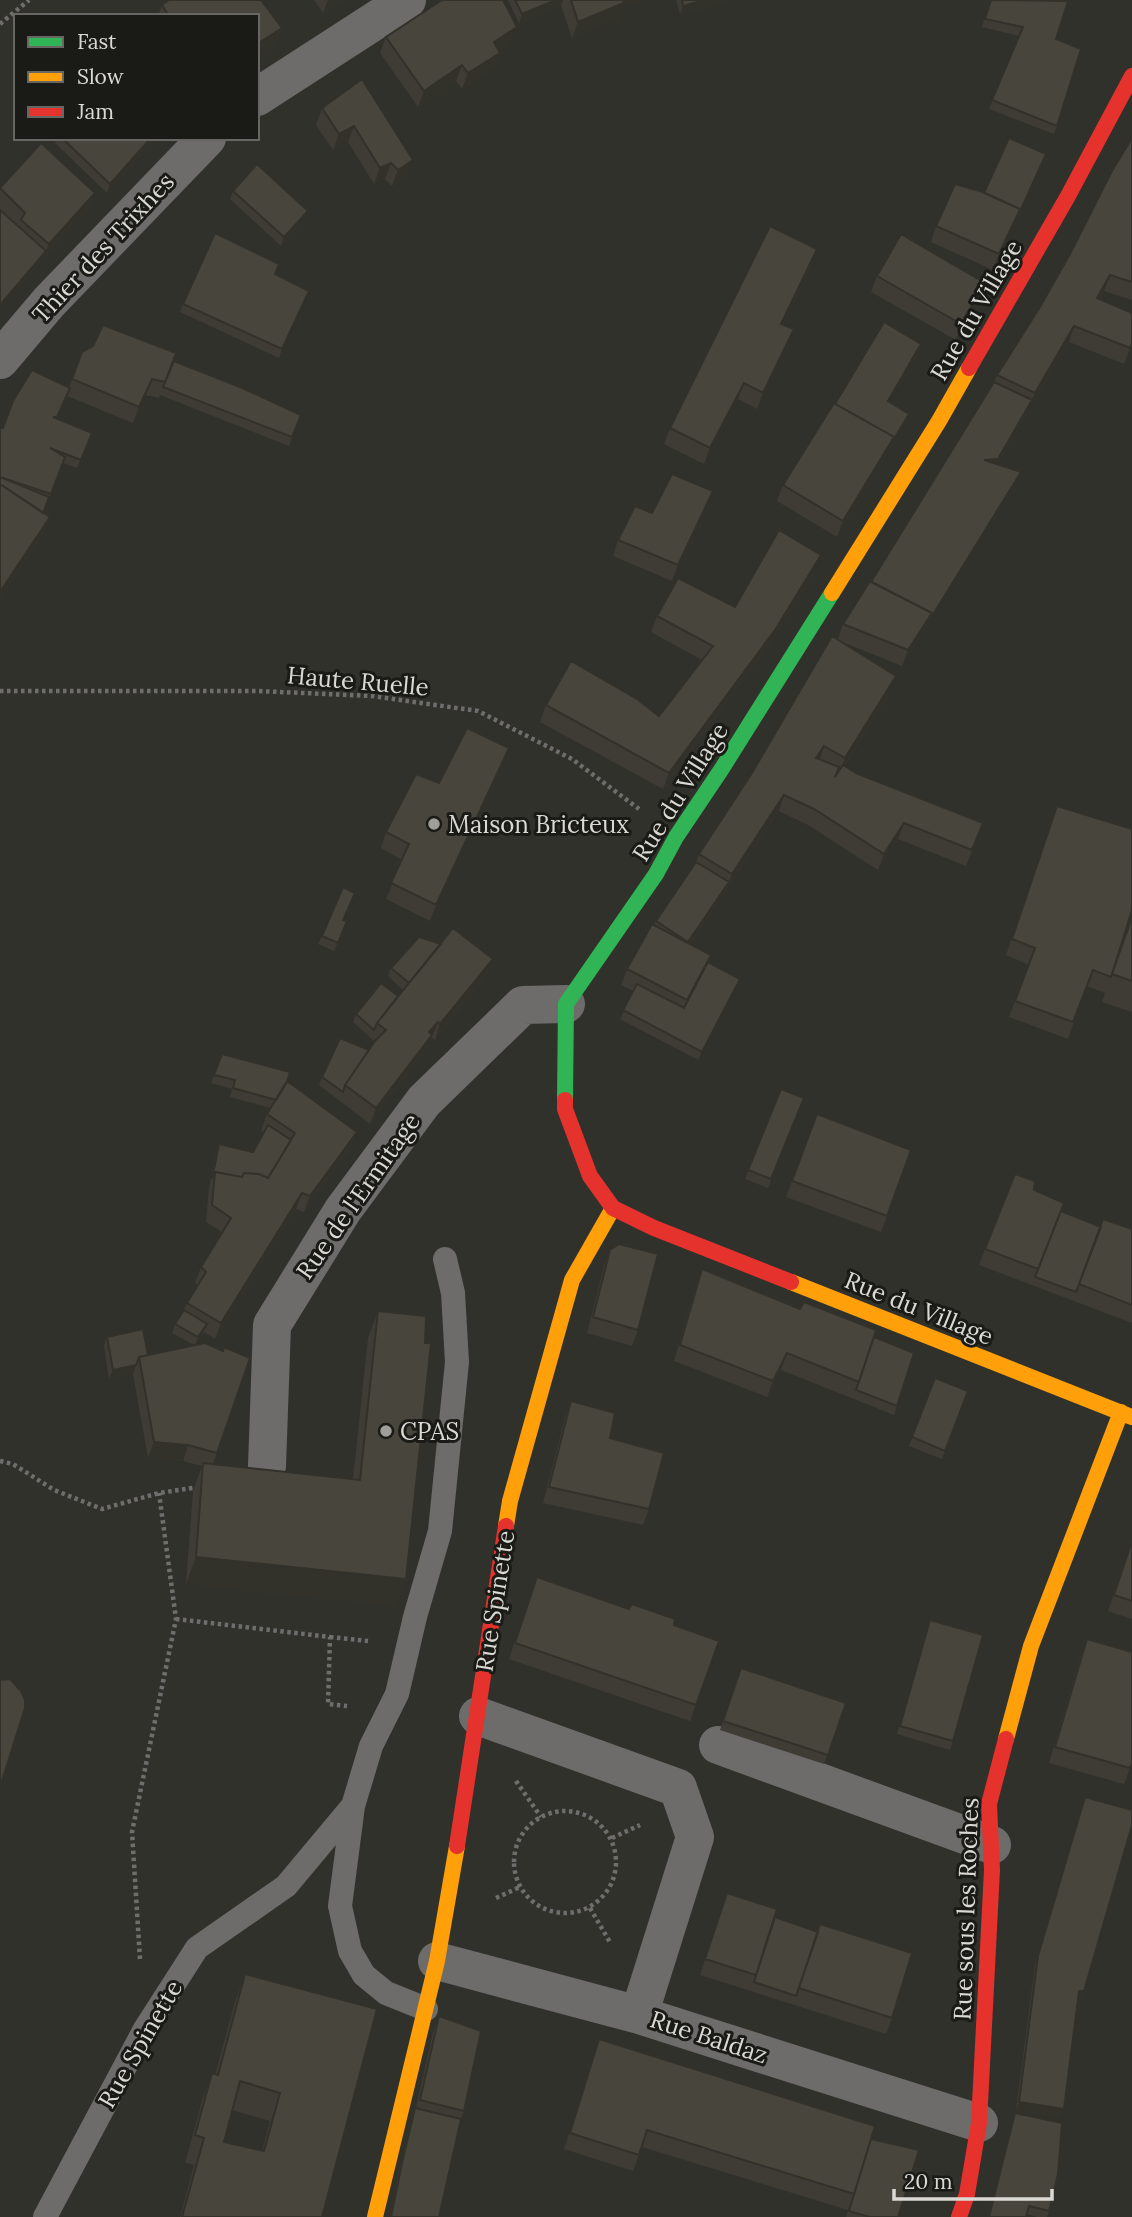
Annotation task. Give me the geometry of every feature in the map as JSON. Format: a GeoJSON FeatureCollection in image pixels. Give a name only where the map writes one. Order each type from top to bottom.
{"type":"FeatureCollection","features":[{"type":"Feature","properties":{"kind":"street"},"geometry":{"type":"LineString","coordinates":[[259,96],[407,0]]}},
{"type":"Feature","properties":{"kind":"street","name":"Rue du Village"},"geometry":{"type":"LineString","coordinates":[[1126,1415],[654,1228],[614,1208],[590,1176],[565,1109],[566,1004],[656,874],[676,837],[721,770],[939,421],[1068,196],[1132,76]]}},
{"type":"Feature","properties":{"kind":"street","name":"Thier des Trixhes"},"geometry":{"type":"LineString","coordinates":[[0,360],[49,302],[205,140]]}},
{"type":"Feature","properties":{"kind":"street","name":"Rue de l'Ermitage"},"geometry":{"type":"LineString","coordinates":[[267,1466],[272,1325],[343,1210],[424,1101],[523,1005],[566,1004]]}},
{"type":"Feature","properties":{"kind":"street","name":"Rue Spinette"},"geometry":{"type":"LineString","coordinates":[[374,2217],[437,1961],[510,1501],[572,1280],[614,1208]]}},
{"type":"Feature","properties":{"kind":"street","name":"Rue sous les Roches"},"geometry":{"type":"LineString","coordinates":[[959,2217],[967,2194],[979,2123],[992,1845],[989,1804],[1031,1646],[1126,1415]]}},
{"type":"Feature","properties":{"kind":"street"},"geometry":{"type":"LineString","coordinates":[[478,1716],[678,1788],[695,1837],[639,2015]]}},
{"type":"Feature","properties":{"kind":"street"},"geometry":{"type":"LineString","coordinates":[[718,1745],[992,1845]]}},
{"type":"Feature","properties":{"kind":"street","name":"Rue Baldaz"},"geometry":{"type":"LineString","coordinates":[[437,1961],[639,2015],[979,2123]]}},
{"type":"Feature","properties":{"kind":"lane","name":"Rue Spinette"},"geometry":{"type":"LineString","coordinates":[[426,2009],[386,1993],[363,1975],[350,1951],[340,1906],[353,1806],[371,1746],[397,1694],[415,1617],[440,1531],[457,1362],[453,1293],[445,1259]]}},
{"type":"Feature","properties":{"kind":"lane"},"geometry":{"type":"LineString","coordinates":[[363,1774],[370,1709]]}},
{"type":"Feature","properties":{"kind":"lane","name":"Rue Spinette"},"geometry":{"type":"LineString","coordinates":[[45,2217],[145,2029],[197,1948],[286,1886],[353,1806]]}},
{"type":"Feature","properties":{"kind":"path"},"geometry":{"type":"LineString","coordinates":[[0,24],[29,0]]}},
{"type":"Feature","properties":{"kind":"path","name":"Haute Ruelle"},"geometry":{"type":"LineString","coordinates":[[0,691],[282,692],[372,696],[478,711],[572,759],[676,837]]}},
{"type":"Feature","properties":{"kind":"path"},"geometry":{"type":"LineString","coordinates":[[0,1461],[13,1464],[54,1490],[102,1509],[159,1493],[199,1486]]}},
{"type":"Feature","properties":{"kind":"path"},"geometry":{"type":"LineString","coordinates":[[145,2029],[132,1832],[176,1619],[159,1493]]}},
{"type":"Feature","properties":{"kind":"path"},"geometry":{"type":"LineString","coordinates":[[176,1619],[376,1641]]}},
{"type":"Feature","properties":{"kind":"path"},"geometry":{"type":"LineString","coordinates":[[330,1637],[328,1704],[370,1709]]}},
{"type":"Feature","properties":{"kind":"path"},"geometry":{"type":"LineString","coordinates":[[565,1810],[585,1814],[600,1823],[612,1839],[617,1856],[616,1875],[606,1894],[590,1908],[569,1914],[547,1911],[529,1900],[520,1887],[512,1861],[517,1840],[529,1824],[541,1817],[565,1810]]}},
{"type":"Feature","properties":{"kind":"building"},"geometry":{"type":"Polygon","coordinates":[[[169,0],[261,0],[282,28],[259,43],[259,14],[168,14],[162,5],[169,0]]]}},
{"type":"Feature","properties":{"kind":"building"},"geometry":{"type":"Polygon","coordinates":[[[442,0],[503,0],[517,27],[494,42],[500,53],[468,73],[462,65],[424,91],[386,37],[442,0]]]}},
{"type":"Feature","properties":{"kind":"building"},"geometry":{"type":"Polygon","coordinates":[[[515,0],[556,0],[522,14],[515,0]]]}},
{"type":"Feature","properties":{"kind":"building"},"geometry":{"type":"Polygon","coordinates":[[[571,0],[623,0],[624,3],[578,22],[571,0]]]}},
{"type":"Feature","properties":{"kind":"building"},"geometry":{"type":"Polygon","coordinates":[[[682,0],[705,0],[683,6],[682,0]]]}},
{"type":"Feature","properties":{"kind":"building"},"geometry":{"type":"Polygon","coordinates":[[[991,0],[1068,1],[1056,39],[1081,49],[1057,126],[992,100],[1023,27],[985,19],[991,0]]]}},
{"type":"Feature","properties":{"kind":"building"},"geometry":{"type":"Polygon","coordinates":[[[362,79],[413,160],[398,170],[391,163],[380,168],[354,126],[339,134],[322,108],[362,79]]]}},
{"type":"Feature","properties":{"kind":"building"},"geometry":{"type":"Polygon","coordinates":[[[1009,138],[1046,154],[1018,216],[1020,209],[984,193],[1009,138]]]}},
{"type":"Feature","properties":{"kind":"building"},"geometry":{"type":"Polygon","coordinates":[[[1132,138],[1132,282],[1110,275],[1097,298],[1132,313],[1132,343],[1130,348],[1074,326],[1035,393],[997,375],[1040,307],[1132,138]]]}},
{"type":"Feature","properties":{"kind":"building"},"geometry":{"type":"Polygon","coordinates":[[[64,140],[149,140],[110,184],[64,140]]]}},
{"type":"Feature","properties":{"kind":"building"},"geometry":{"type":"Polygon","coordinates":[[[41,143],[95,193],[49,244],[21,220],[25,213],[0,188],[41,143]]]}},
{"type":"Feature","properties":{"kind":"building"},"geometry":{"type":"Polygon","coordinates":[[[257,164],[308,211],[284,237],[233,191],[257,164]]]}},
{"type":"Feature","properties":{"kind":"building"},"geometry":{"type":"Polygon","coordinates":[[[955,184],[983,192],[1020,209],[999,254],[936,226],[955,184]]]}},
{"type":"Feature","properties":{"kind":"building"},"geometry":{"type":"Polygon","coordinates":[[[0,210],[46,251],[0,305],[0,210]]]}},
{"type":"Feature","properties":{"kind":"building"},"geometry":{"type":"Polygon","coordinates":[[[770,226],[817,249],[781,324],[794,329],[763,393],[744,383],[710,448],[670,428],[770,226]]]}},
{"type":"Feature","properties":{"kind":"building"},"geometry":{"type":"Polygon","coordinates":[[[215,233],[279,264],[275,274],[309,291],[282,349],[183,304],[215,233]]]}},
{"type":"Feature","properties":{"kind":"building"},"geometry":{"type":"Polygon","coordinates":[[[901,234],[985,283],[961,324],[877,276],[901,234]]]}},
{"type":"Feature","properties":{"kind":"building"},"geometry":{"type":"Polygon","coordinates":[[[884,322],[921,344],[888,401],[909,414],[891,444],[894,437],[835,404],[884,322]]]}},
{"type":"Feature","properties":{"kind":"building"},"geometry":{"type":"Polygon","coordinates":[[[103,325],[176,353],[165,382],[152,379],[139,407],[72,379],[82,352],[93,346],[103,325]]]}},
{"type":"Feature","properties":{"kind":"building"},"geometry":{"type":"Polygon","coordinates":[[[174,361],[301,415],[292,437],[163,387],[174,361]]]}},
{"type":"Feature","properties":{"kind":"building"},"geometry":{"type":"Polygon","coordinates":[[[32,370],[70,388],[57,417],[53,417],[92,433],[81,460],[50,448],[65,457],[51,494],[0,477],[0,428],[3,428],[13,401],[32,370]]]}},
{"type":"Feature","properties":{"kind":"building"},"geometry":{"type":"Polygon","coordinates":[[[994,382],[1032,400],[998,459],[984,460],[1021,472],[929,621],[932,613],[871,582],[994,382]]]}},
{"type":"Feature","properties":{"kind":"building"},"geometry":{"type":"Polygon","coordinates":[[[834,403],[894,437],[843,521],[783,485],[834,403]]]}},
{"type":"Feature","properties":{"kind":"building"},"geometry":{"type":"Polygon","coordinates":[[[672,474],[713,491],[678,565],[618,540],[635,506],[652,513],[672,474]]]}},
{"type":"Feature","properties":{"kind":"building"},"geometry":{"type":"Polygon","coordinates":[[[0,477],[49,497],[43,513],[0,484],[0,477]]]}},
{"type":"Feature","properties":{"kind":"building"},"geometry":{"type":"Polygon","coordinates":[[[0,484],[50,517],[0,592],[0,484]]]}},
{"type":"Feature","properties":{"kind":"building"},"geometry":{"type":"Polygon","coordinates":[[[779,530],[821,555],[775,630],[669,773],[546,705],[571,661],[637,699],[659,716],[713,646],[657,616],[678,578],[735,607],[779,530]]]}},
{"type":"Feature","properties":{"kind":"building"},"geometry":{"type":"Polygon","coordinates":[[[870,581],[932,613],[908,650],[843,624],[870,581]]]}},
{"type":"Feature","properties":{"kind":"building"},"geometry":{"type":"Polygon","coordinates":[[[832,636],[896,676],[845,758],[824,746],[816,758],[839,767],[835,777],[843,765],[856,773],[983,823],[972,850],[904,823],[884,854],[814,809],[784,795],[732,874],[699,854],[752,773],[832,636]]]}},
{"type":"Feature","properties":{"kind":"building","name":"Maison Bricteux"},"geometry":{"type":"Polygon","coordinates":[[[467,728],[509,748],[436,905],[391,883],[409,844],[386,832],[416,774],[439,783],[467,728]]]}},
{"type":"Feature","properties":{"kind":"building"},"geometry":{"type":"Polygon","coordinates":[[[1057,806],[1132,829],[1132,910],[1111,977],[1093,970],[1073,1022],[1015,1001],[1035,948],[1012,939],[1057,806]]]}},
{"type":"Feature","properties":{"kind":"building"},"geometry":{"type":"Polygon","coordinates":[[[696,862],[729,882],[688,942],[656,921],[696,862]]]}},
{"type":"Feature","properties":{"kind":"building"},"geometry":{"type":"Polygon","coordinates":[[[343,887],[355,893],[343,920],[347,921],[338,943],[322,936],[343,887]]]}},
{"type":"Feature","properties":{"kind":"building"},"geometry":{"type":"Polygon","coordinates":[[[1132,917],[1132,981],[1112,974],[1132,917]]]}},
{"type":"Feature","properties":{"kind":"building"},"geometry":{"type":"Polygon","coordinates":[[[652,924],[711,955],[687,1000],[627,969],[652,924]]]}},
{"type":"Feature","properties":{"kind":"building"},"geometry":{"type":"Polygon","coordinates":[[[453,928],[493,959],[440,1024],[438,1022],[429,1032],[432,1035],[376,1108],[345,1085],[375,1041],[386,1030],[377,1023],[453,928]]]}},
{"type":"Feature","properties":{"kind":"building"},"geometry":{"type":"Polygon","coordinates":[[[419,937],[441,944],[409,983],[391,968],[419,937]]]}},
{"type":"Feature","properties":{"kind":"building"},"geometry":{"type":"Polygon","coordinates":[[[708,962],[740,979],[702,1052],[623,1010],[637,984],[684,1008],[708,962]]]}},
{"type":"Feature","properties":{"kind":"building"},"geometry":{"type":"Polygon","coordinates":[[[381,983],[398,996],[374,1030],[356,1014],[381,983]]]}},
{"type":"Feature","properties":{"kind":"building"},"geometry":{"type":"Polygon","coordinates":[[[340,1038],[369,1050],[343,1092],[322,1077],[340,1038]]]}},
{"type":"Feature","properties":{"kind":"building"},"geometry":{"type":"Polygon","coordinates":[[[222,1054],[290,1072],[276,1100],[233,1088],[235,1080],[214,1075],[222,1054]]]}},
{"type":"Feature","properties":{"kind":"building"},"geometry":{"type":"Polygon","coordinates":[[[287,1081],[357,1132],[310,1196],[302,1193],[221,1323],[187,1303],[206,1272],[201,1267],[231,1218],[212,1205],[215,1172],[242,1177],[244,1173],[259,1174],[268,1178],[295,1133],[267,1114],[287,1081]]]}},
{"type":"Feature","properties":{"kind":"building"},"geometry":{"type":"Polygon","coordinates":[[[781,1089],[804,1098],[771,1179],[748,1170],[781,1089]]]}},
{"type":"Feature","properties":{"kind":"building"},"geometry":{"type":"Polygon","coordinates":[[[817,1114],[911,1150],[887,1216],[792,1181],[817,1114]]]}},
{"type":"Feature","properties":{"kind":"building"},"geometry":{"type":"Polygon","coordinates":[[[268,1125],[291,1140],[268,1178],[259,1174],[244,1173],[242,1177],[215,1172],[212,1179],[219,1144],[253,1152],[268,1125]]]}},
{"type":"Feature","properties":{"kind":"building"},"geometry":{"type":"Polygon","coordinates":[[[1015,1174],[1035,1181],[1034,1190],[1064,1203],[1038,1269],[985,1249],[1015,1174]]]}},
{"type":"Feature","properties":{"kind":"building"},"geometry":{"type":"Polygon","coordinates":[[[1061,1211],[1101,1227],[1076,1292],[1035,1277],[1061,1211]]]}},
{"type":"Feature","properties":{"kind":"building"},"geometry":{"type":"Polygon","coordinates":[[[1103,1219],[1132,1229],[1132,1305],[1079,1284],[1103,1219]]]}},
{"type":"Feature","properties":{"kind":"building"},"geometry":{"type":"Polygon","coordinates":[[[619,1244],[658,1254],[638,1330],[593,1317],[610,1250],[619,1244]]]}},
{"type":"Feature","properties":{"kind":"building"},"geometry":{"type":"Polygon","coordinates":[[[702,1269],[800,1309],[804,1302],[876,1330],[859,1382],[787,1353],[773,1381],[680,1345],[702,1269]]]}},
{"type":"Feature","properties":{"kind":"building"},"geometry":{"type":"Polygon","coordinates":[[[184,1310],[207,1324],[198,1337],[175,1324],[184,1310]]]}},
{"type":"Feature","properties":{"kind":"building","name":"CPAS"},"geometry":{"type":"Polygon","coordinates":[[[378,1311],[426,1316],[425,1343],[431,1343],[406,1579],[196,1557],[203,1463],[360,1480],[378,1311]]]}},
{"type":"Feature","properties":{"kind":"building"},"geometry":{"type":"Polygon","coordinates":[[[143,1329],[148,1355],[139,1357],[136,1365],[113,1370],[107,1337],[143,1329]]]}},
{"type":"Feature","properties":{"kind":"building"},"geometry":{"type":"Polygon","coordinates":[[[874,1337],[914,1353],[897,1406],[856,1390],[874,1337]]]}},
{"type":"Feature","properties":{"kind":"building"},"geometry":{"type":"Polygon","coordinates":[[[205,1343],[223,1351],[224,1347],[250,1358],[217,1453],[188,1445],[154,1442],[139,1357],[205,1343]]]}},
{"type":"Feature","properties":{"kind":"building"},"geometry":{"type":"Polygon","coordinates":[[[935,1378],[968,1391],[945,1451],[912,1437],[935,1378]]]}},
{"type":"Feature","properties":{"kind":"building"},"geometry":{"type":"Polygon","coordinates":[[[571,1401],[615,1413],[610,1438],[664,1453],[649,1509],[549,1487],[571,1401]]]}},
{"type":"Feature","properties":{"kind":"building"},"geometry":{"type":"Polygon","coordinates":[[[1132,1541],[1132,1601],[1114,1595],[1132,1541]]]}},
{"type":"Feature","properties":{"kind":"building"},"geometry":{"type":"Polygon","coordinates":[[[537,1577],[629,1609],[632,1604],[675,1619],[674,1625],[719,1641],[696,1705],[515,1643],[537,1577]]]}},
{"type":"Feature","properties":{"kind":"building"},"geometry":{"type":"Polygon","coordinates":[[[930,1620],[983,1635],[953,1741],[900,1726],[930,1620]]]}},
{"type":"Feature","properties":{"kind":"building"},"geometry":{"type":"Polygon","coordinates":[[[1087,1639],[1132,1652],[1130,1768],[1055,1747],[1087,1639]]]}},
{"type":"Feature","properties":{"kind":"building"},"geometry":{"type":"Polygon","coordinates":[[[741,1668],[846,1703],[828,1755],[723,1721],[741,1668]]]}},
{"type":"Feature","properties":{"kind":"building"},"geometry":{"type":"Polygon","coordinates":[[[10,1679],[21,1691],[25,1708],[0,1787],[0,1680],[10,1679]]]}},
{"type":"Feature","properties":{"kind":"building"},"geometry":{"type":"Polygon","coordinates":[[[1085,1797],[1132,1810],[1132,1825],[1084,1991],[1079,1991],[1064,2109],[1019,2102],[1038,1956],[1085,1797]]]}},
{"type":"Feature","properties":{"kind":"building"},"geometry":{"type":"Polygon","coordinates":[[[727,1893],[777,1909],[756,1975],[705,1959],[727,1893]]]}},
{"type":"Feature","properties":{"kind":"building"},"geometry":{"type":"Polygon","coordinates":[[[775,1917],[818,1932],[796,1996],[754,1982],[775,1917]]]}},
{"type":"Feature","properties":{"kind":"building"},"geometry":{"type":"Polygon","coordinates":[[[820,1924],[912,1953],[892,2018],[799,1988],[820,1924]]]}},
{"type":"Feature","properties":{"kind":"building"},"geometry":{"type":"Polygon","coordinates":[[[245,1974],[377,2009],[322,2217],[182,2217],[204,2138],[195,2135],[212,2073],[218,2075],[245,1974]],[[240,2081],[224,2142],[264,2151],[280,2093],[240,2081]]]}},
{"type":"Feature","properties":{"kind":"building"},"geometry":{"type":"Polygon","coordinates":[[[439,2016],[481,2031],[464,2111],[420,2100],[439,2016]]]}},
{"type":"Feature","properties":{"kind":"building"},"geometry":{"type":"Polygon","coordinates":[[[599,2039],[875,2126],[854,2194],[647,2130],[639,2155],[570,2133],[599,2039]]]}},
{"type":"Feature","properties":{"kind":"building"},"geometry":{"type":"Polygon","coordinates":[[[415,2108],[461,2119],[439,2217],[391,2217],[402,2163],[415,2108]]]}},
{"type":"Feature","properties":{"kind":"building"},"geometry":{"type":"Polygon","coordinates":[[[1015,2113],[1062,2123],[1058,2174],[1049,2211],[1029,2206],[1026,2217],[989,2217],[1015,2113]]]}},
{"type":"Feature","properties":{"kind":"building"},"geometry":{"type":"Polygon","coordinates":[[[871,2139],[919,2150],[898,2217],[870,2217],[849,2211],[871,2139]]]}},
{"type":"Feature","properties":{"kind":"traffic: fast"},"geometry":{"type":"LineString","coordinates":[[565,1100],[566,1004],[656,874],[676,837],[832,593]]}},
{"type":"Feature","properties":{"kind":"traffic: slow"},"geometry":{"type":"LineString","coordinates":[[832,593],[969,368]]}},
{"type":"Feature","properties":{"kind":"traffic: slow"},"geometry":{"type":"LineString","coordinates":[[506,1526],[510,1501],[572,1280],[613,1208]]}},
{"type":"Feature","properties":{"kind":"traffic: slow"},"geometry":{"type":"LineString","coordinates":[[791,1282],[1132,1417]]}},
{"type":"Feature","properties":{"kind":"traffic: slow"},"geometry":{"type":"LineString","coordinates":[[1006,1739],[1031,1646],[1121,1412]]}},
{"type":"Feature","properties":{"kind":"traffic: slow"},"geometry":{"type":"LineString","coordinates":[[375,2217],[437,1961],[457,1846]]}},
{"type":"Feature","properties":{"kind":"traffic: jam"},"geometry":{"type":"LineString","coordinates":[[969,368],[1068,196],[1132,76]]}},
{"type":"Feature","properties":{"kind":"traffic: jam"},"geometry":{"type":"LineString","coordinates":[[565,1100],[565,1109],[590,1176],[613,1208],[654,1228],[791,1282]]}},
{"type":"Feature","properties":{"kind":"traffic: jam"},"geometry":{"type":"LineString","coordinates":[[457,1846],[506,1526]]}},
{"type":"Feature","properties":{"kind":"traffic: jam"},"geometry":{"type":"LineString","coordinates":[[959,2217],[967,2194],[979,2123],[992,1870],[989,1804],[1006,1739]]}},
{"type":"Feature","properties":{"kind":"place","name":"Maison Bricteux"},"geometry":{"type":"Point","coordinates":[434,824]}},
{"type":"Feature","properties":{"kind":"place","name":"CPAS"},"geometry":{"type":"Point","coordinates":[386,1431]}}]}
